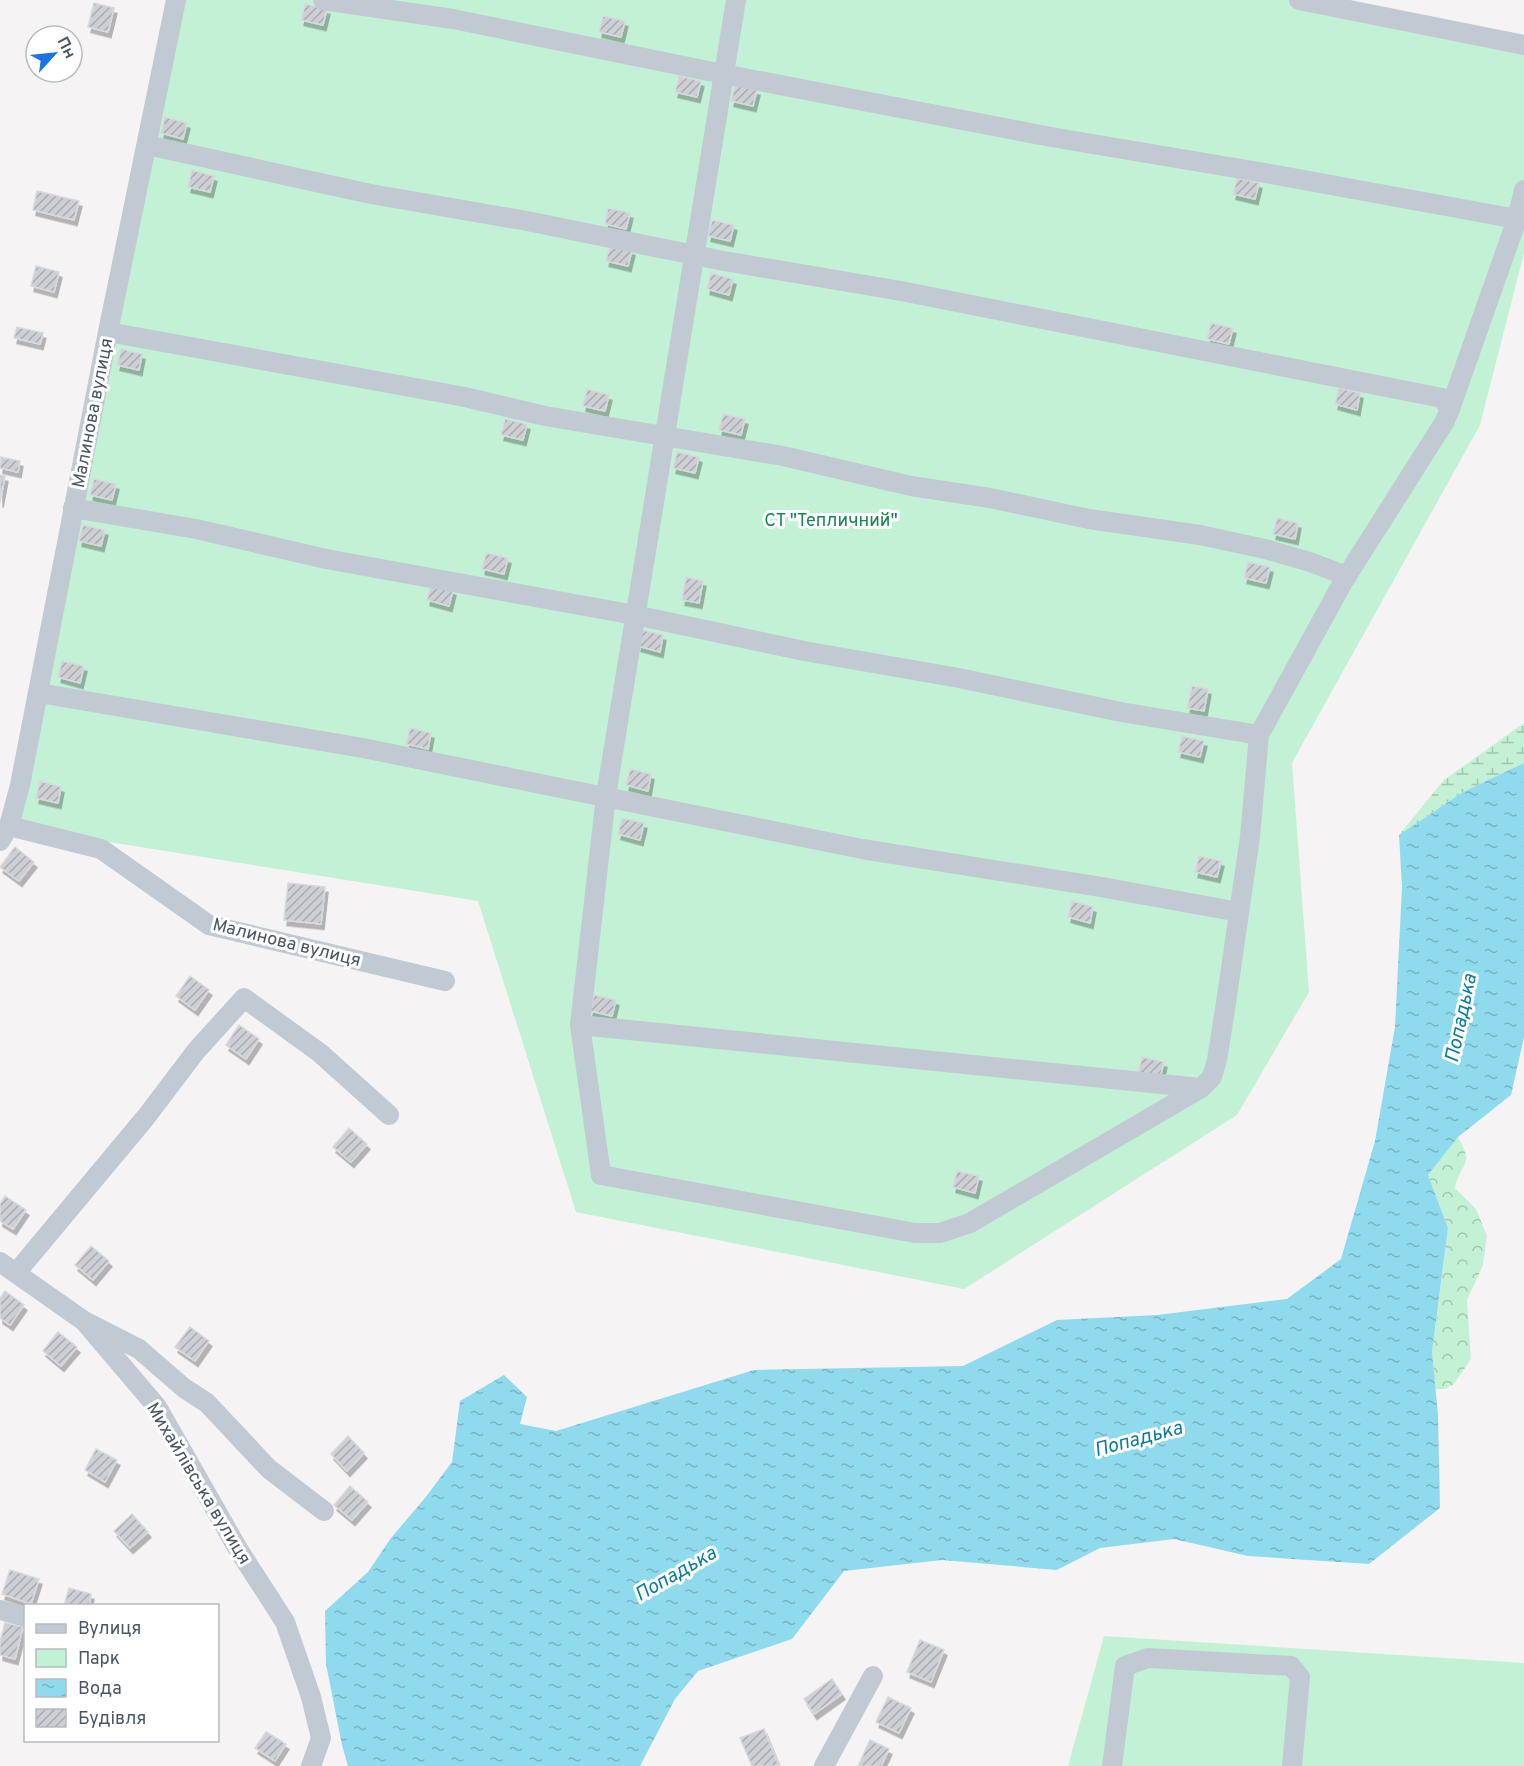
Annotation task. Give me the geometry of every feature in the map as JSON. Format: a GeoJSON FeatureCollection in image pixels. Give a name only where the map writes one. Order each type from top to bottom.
{"type":"FeatureCollection","features":[{"type":"Feature","properties":{"kind":"street","name":"Малинова вулиця"},"geometry":{"type":"LineString","coordinates":[[176,0],[73,508],[39,693],[20,785],[4,833],[101,849],[209,924],[445,981]]}},
{"type":"Feature","properties":{"kind":"street"},"geometry":{"type":"LineString","coordinates":[[323,0],[453,19],[1062,139],[1517,219]]}},
{"type":"Feature","properties":{"kind":"street"},"geometry":{"type":"LineString","coordinates":[[736,0],[606,796],[580,1025],[601,1175],[915,1233],[940,1233],[970,1223],[1201,1088],[1212,1077],[1250,837],[1259,735],[1347,576],[1445,422],[1517,219],[1524,190]]}},
{"type":"Feature","properties":{"kind":"street"},"geometry":{"type":"LineString","coordinates":[[1299,0],[1524,45]]}},
{"type":"Feature","properties":{"kind":"street"},"geometry":{"type":"LineString","coordinates":[[147,145],[371,194],[694,255],[924,295],[1442,399],[1450,409]]}},
{"type":"Feature","properties":{"kind":"street"},"geometry":{"type":"LineString","coordinates":[[108,332],[465,397],[545,416],[783,456],[911,486],[990,498],[1089,519],[1200,535],[1276,552],[1347,576]]}},
{"type":"Feature","properties":{"kind":"street"},"geometry":{"type":"LineString","coordinates":[[73,508],[196,529],[326,559],[635,615],[804,651],[959,678],[1121,712],[1259,735]]}},
{"type":"Feature","properties":{"kind":"street"},"geometry":{"type":"LineString","coordinates":[[39,693],[363,748],[862,849],[1101,887],[1239,912]]}},
{"type":"Feature","properties":{"kind":"street"},"geometry":{"type":"LineString","coordinates":[[8,1268],[146,1117],[196,1051],[244,998],[320,1053],[389,1115]]}},
{"type":"Feature","properties":{"kind":"street"},"geometry":{"type":"LineString","coordinates":[[580,1025],[1201,1088]]}},
{"type":"Feature","properties":{"kind":"street","name":"Михайлівська вулиця"},"geometry":{"type":"LineString","coordinates":[[8,1268],[84,1321],[139,1349],[183,1388],[207,1403],[269,1469],[324,1511]]}},
{"type":"Feature","properties":{"kind":"street","name":"Михайлівська вулиця"},"geometry":{"type":"LineString","coordinates":[[84,1321],[157,1407],[237,1549],[285,1622],[311,1697],[321,1738],[310,1766]]}},
{"type":"Feature","properties":{"kind":"street"},"geometry":{"type":"LineString","coordinates":[[0,1610],[24,1616]]}},
{"type":"Feature","properties":{"kind":"street"},"geometry":{"type":"LineString","coordinates":[[1112,1766],[1125,1666],[1148,1658],[1291,1666],[1300,1677],[1292,1766]]}},
{"type":"Feature","properties":{"kind":"street"},"geometry":{"type":"LineString","coordinates":[[824,1766],[873,1676]]}},
{"type":"Feature","properties":{"kind":"green space","name":"СТ \"Тепличний\""},"geometry":{"type":"Polygon","coordinates":[[[170,0],[1333,0],[1524,40],[1524,253],[1480,425],[1292,763],[1309,992],[1237,1115],[964,1289],[576,1212],[478,901],[9,826],[170,0]]]}},
{"type":"Feature","properties":{"kind":"green space"},"geometry":{"type":"Polygon","coordinates":[[[1524,723],[1524,763],[1463,792],[1399,835],[1444,780],[1524,723]]]}},
{"type":"Feature","properties":{"kind":"green space"},"geometry":{"type":"Polygon","coordinates":[[[1458,1137],[1466,1159],[1455,1188],[1476,1209],[1487,1236],[1483,1265],[1467,1300],[1471,1359],[1454,1384],[1445,1389],[1435,1389],[1432,1352],[1448,1228],[1428,1175],[1458,1137]]]}},
{"type":"Feature","properties":{"kind":"green space"},"geometry":{"type":"Polygon","coordinates":[[[1104,1636],[1524,1663],[1524,1766],[1068,1766],[1104,1636]]]}},
{"type":"Feature","properties":{"kind":"water","name":"Попадька"},"geometry":{"type":"Polygon","coordinates":[[[1524,763],[1524,1037],[1511,1095],[1458,1137],[1428,1175],[1448,1228],[1432,1352],[1438,1415],[1440,1508],[1369,1564],[1248,1556],[1174,1539],[1100,1548],[1057,1570],[942,1560],[844,1571],[792,1639],[698,1671],[675,1699],[640,1766],[348,1766],[326,1664],[325,1611],[368,1572],[391,1538],[452,1462],[460,1401],[504,1375],[527,1397],[520,1424],[556,1431],[754,1370],[963,1366],[1057,1320],[1157,1315],[1287,1299],[1341,1259],[1375,1141],[1395,1027],[1402,887],[1399,835],[1463,792],[1524,763]]]}},
{"type":"Feature","properties":{"kind":"building"},"geometry":{"type":"Polygon","coordinates":[[[94,3],[114,8],[108,32],[88,27],[94,3]]]}},
{"type":"Feature","properties":{"kind":"building"},"geometry":{"type":"Polygon","coordinates":[[[305,4],[327,9],[323,25],[301,20],[305,4]]]}},
{"type":"Feature","properties":{"kind":"building"},"geometry":{"type":"Polygon","coordinates":[[[603,16],[625,21],[621,37],[599,32],[603,16]]]}},
{"type":"Feature","properties":{"kind":"building"},"geometry":{"type":"Polygon","coordinates":[[[679,76],[701,81],[697,97],[675,92],[679,76]]]}},
{"type":"Feature","properties":{"kind":"building"},"geometry":{"type":"Polygon","coordinates":[[[735,85],[757,90],[753,106],[731,101],[735,85]]]}},
{"type":"Feature","properties":{"kind":"building"},"geometry":{"type":"Polygon","coordinates":[[[165,117],[187,123],[183,139],[161,133],[165,117]]]}},
{"type":"Feature","properties":{"kind":"building"},"geometry":{"type":"Polygon","coordinates":[[[192,170],[214,176],[210,192],[188,187],[192,170]]]}},
{"type":"Feature","properties":{"kind":"building"},"geometry":{"type":"Polygon","coordinates":[[[1237,178],[1259,183],[1255,199],[1233,194],[1237,178]]]}},
{"type":"Feature","properties":{"kind":"building"},"geometry":{"type":"Polygon","coordinates":[[[37,191],[79,201],[74,220],[33,210],[37,191]]]}},
{"type":"Feature","properties":{"kind":"building"},"geometry":{"type":"Polygon","coordinates":[[[608,208],[630,213],[626,229],[605,224],[608,208]]]}},
{"type":"Feature","properties":{"kind":"building"},"geometry":{"type":"Polygon","coordinates":[[[712,220],[734,225],[730,241],[708,236],[712,220]]]}},
{"type":"Feature","properties":{"kind":"building"},"geometry":{"type":"Polygon","coordinates":[[[610,245],[632,250],[628,266],[606,261],[610,245]]]}},
{"type":"Feature","properties":{"kind":"building"},"geometry":{"type":"Polygon","coordinates":[[[36,266],[59,272],[54,292],[31,286],[36,266]]]}},
{"type":"Feature","properties":{"kind":"building"},"geometry":{"type":"Polygon","coordinates":[[[711,273],[733,279],[729,295],[707,289],[711,273]]]}},
{"type":"Feature","properties":{"kind":"building"},"geometry":{"type":"Polygon","coordinates":[[[1211,323],[1233,328],[1229,344],[1207,339],[1211,323]]]}},
{"type":"Feature","properties":{"kind":"building"},"geometry":{"type":"Polygon","coordinates":[[[17,327],[43,333],[40,344],[14,338],[17,327]]]}},
{"type":"Feature","properties":{"kind":"building"},"geometry":{"type":"Polygon","coordinates":[[[121,349],[142,354],[139,370],[117,365],[121,349]]]}},
{"type":"Feature","properties":{"kind":"building"},"geometry":{"type":"Polygon","coordinates":[[[1339,388],[1360,393],[1357,410],[1335,404],[1339,388]]]}},
{"type":"Feature","properties":{"kind":"building"},"geometry":{"type":"Polygon","coordinates":[[[587,389],[609,395],[605,411],[583,406],[587,389]]]}},
{"type":"Feature","properties":{"kind":"building"},"geometry":{"type":"Polygon","coordinates":[[[723,414],[745,419],[741,435],[719,430],[723,414]]]}},
{"type":"Feature","properties":{"kind":"building"},"geometry":{"type":"Polygon","coordinates":[[[505,419],[527,424],[523,440],[501,435],[505,419]]]}},
{"type":"Feature","properties":{"kind":"building"},"geometry":{"type":"Polygon","coordinates":[[[677,452],[699,457],[695,473],[673,468],[677,452]]]}},
{"type":"Feature","properties":{"kind":"building"},"geometry":{"type":"Polygon","coordinates":[[[1,457],[20,461],[18,472],[0,468],[1,457]]]}},
{"type":"Feature","properties":{"kind":"building"},"geometry":{"type":"Polygon","coordinates":[[[0,475],[5,476],[0,502],[0,475]]]}},
{"type":"Feature","properties":{"kind":"building"},"geometry":{"type":"Polygon","coordinates":[[[94,479],[116,484],[112,500],[90,495],[94,479]]]}},
{"type":"Feature","properties":{"kind":"building"},"geometry":{"type":"Polygon","coordinates":[[[1277,518],[1298,523],[1295,539],[1273,534],[1277,518]]]}},
{"type":"Feature","properties":{"kind":"building"},"geometry":{"type":"Polygon","coordinates":[[[83,525],[105,530],[101,546],[79,541],[83,525]]]}},
{"type":"Feature","properties":{"kind":"building"},"geometry":{"type":"Polygon","coordinates":[[[486,553],[508,558],[504,574],[482,569],[486,553]]]}},
{"type":"Feature","properties":{"kind":"building"},"geometry":{"type":"Polygon","coordinates":[[[1248,562],[1270,567],[1266,583],[1244,578],[1248,562]]]}},
{"type":"Feature","properties":{"kind":"building"},"geometry":{"type":"Polygon","coordinates":[[[686,577],[703,581],[699,603],[682,600],[686,577]]]}},
{"type":"Feature","properties":{"kind":"building"},"geometry":{"type":"Polygon","coordinates":[[[431,584],[453,590],[449,606],[427,600],[431,584]]]}},
{"type":"Feature","properties":{"kind":"building"},"geometry":{"type":"Polygon","coordinates":[[[642,630],[663,635],[660,652],[638,646],[642,630]]]}},
{"type":"Feature","properties":{"kind":"building"},"geometry":{"type":"Polygon","coordinates":[[[62,661],[84,666],[80,683],[58,677],[62,661]]]}},
{"type":"Feature","properties":{"kind":"building"},"geometry":{"type":"Polygon","coordinates":[[[1192,686],[1208,689],[1204,711],[1187,708],[1192,686]]]}},
{"type":"Feature","properties":{"kind":"building"},"geometry":{"type":"Polygon","coordinates":[[[410,728],[431,733],[428,749],[406,744],[410,728]]]}},
{"type":"Feature","properties":{"kind":"building"},"geometry":{"type":"Polygon","coordinates":[[[1182,736],[1204,741],[1200,757],[1178,752],[1182,736]]]}},
{"type":"Feature","properties":{"kind":"building"},"geometry":{"type":"Polygon","coordinates":[[[630,769],[651,774],[648,791],[626,785],[630,769]]]}},
{"type":"Feature","properties":{"kind":"building"},"geometry":{"type":"Polygon","coordinates":[[[40,781],[61,787],[58,803],[36,798],[40,781]]]}},
{"type":"Feature","properties":{"kind":"building"},"geometry":{"type":"Polygon","coordinates":[[[622,818],[644,823],[640,840],[618,834],[622,818]]]}},
{"type":"Feature","properties":{"kind":"building"},"geometry":{"type":"Polygon","coordinates":[[[15,847],[34,862],[19,881],[0,867],[15,847]]]}},
{"type":"Feature","properties":{"kind":"building"},"geometry":{"type":"Polygon","coordinates":[[[1199,856],[1221,861],[1217,877],[1195,872],[1199,856]]]}},
{"type":"Feature","properties":{"kind":"building"},"geometry":{"type":"Polygon","coordinates":[[[288,883],[325,887],[321,924],[284,920],[288,883]]]}},
{"type":"Feature","properties":{"kind":"building"},"geometry":{"type":"Polygon","coordinates":[[[1072,901],[1093,907],[1090,923],[1068,917],[1072,901]]]}},
{"type":"Feature","properties":{"kind":"building"},"geometry":{"type":"Polygon","coordinates":[[[190,976],[209,990],[195,1010],[176,996],[190,976]]]}},
{"type":"Feature","properties":{"kind":"building"},"geometry":{"type":"Polygon","coordinates":[[[594,995],[616,1000],[612,1016],[590,1011],[594,995]]]}},
{"type":"Feature","properties":{"kind":"building"},"geometry":{"type":"Polygon","coordinates":[[[239,1025],[259,1039],[246,1059],[226,1045],[239,1025]]]}},
{"type":"Feature","properties":{"kind":"building"},"geometry":{"type":"Polygon","coordinates":[[[1142,1057],[1164,1062],[1160,1078],[1138,1073],[1142,1057]]]}},
{"type":"Feature","properties":{"kind":"building"},"geometry":{"type":"Polygon","coordinates":[[[349,1128],[367,1144],[351,1162],[333,1147],[349,1128]]]}},
{"type":"Feature","properties":{"kind":"building"},"geometry":{"type":"Polygon","coordinates":[[[957,1171],[979,1176],[975,1193],[953,1187],[957,1171]]]}},
{"type":"Feature","properties":{"kind":"building"},"geometry":{"type":"Polygon","coordinates":[[[5,1196],[26,1210],[13,1229],[0,1221],[0,1204],[5,1196]]]}},
{"type":"Feature","properties":{"kind":"building"},"geometry":{"type":"Polygon","coordinates":[[[91,1246],[109,1261],[93,1280],[75,1265],[91,1246]]]}},
{"type":"Feature","properties":{"kind":"building"},"geometry":{"type":"Polygon","coordinates":[[[5,1291],[24,1305],[10,1325],[0,1318],[0,1298],[5,1291]]]}},
{"type":"Feature","properties":{"kind":"building"},"geometry":{"type":"Polygon","coordinates":[[[190,1327],[209,1341],[195,1361],[175,1347],[190,1327]]]}},
{"type":"Feature","properties":{"kind":"building"},"geometry":{"type":"Polygon","coordinates":[[[58,1332],[77,1347],[61,1366],[43,1351],[58,1332]]]}},
{"type":"Feature","properties":{"kind":"building"},"geometry":{"type":"Polygon","coordinates":[[[348,1436],[364,1453],[347,1471],[331,1454],[348,1436]]]}},
{"type":"Feature","properties":{"kind":"building"},"geometry":{"type":"Polygon","coordinates":[[[96,1449],[117,1460],[105,1482],[85,1470],[96,1449]]]}},
{"type":"Feature","properties":{"kind":"building"},"geometry":{"type":"Polygon","coordinates":[[[350,1486],[368,1502],[352,1520],[334,1505],[350,1486]]]}},
{"type":"Feature","properties":{"kind":"building"},"geometry":{"type":"Polygon","coordinates":[[[132,1514],[148,1532],[130,1548],[114,1531],[132,1514]]]}},
{"type":"Feature","properties":{"kind":"building"},"geometry":{"type":"Polygon","coordinates":[[[10,1570],[39,1579],[31,1604],[2,1594],[10,1570]]]}},
{"type":"Feature","properties":{"kind":"building"},"geometry":{"type":"Polygon","coordinates":[[[69,1588],[91,1594],[89,1604],[65,1604],[69,1588]]]}},
{"type":"Feature","properties":{"kind":"building"},"geometry":{"type":"Polygon","coordinates":[[[5,1623],[23,1627],[15,1659],[0,1655],[0,1642],[5,1623]]]}},
{"type":"Feature","properties":{"kind":"building"},"geometry":{"type":"Polygon","coordinates":[[[920,1640],[944,1650],[931,1682],[907,1672],[920,1640]]]}},
{"type":"Feature","properties":{"kind":"building"},"geometry":{"type":"Polygon","coordinates":[[[832,1679],[842,1694],[814,1714],[804,1699],[832,1679]]]}},
{"type":"Feature","properties":{"kind":"building"},"geometry":{"type":"Polygon","coordinates":[[[888,1697],[911,1708],[899,1733],[876,1722],[888,1697]]]}},
{"type":"Feature","properties":{"kind":"building"},"geometry":{"type":"Polygon","coordinates":[[[764,1729],[779,1766],[752,1766],[740,1738],[764,1729]]]}},
{"type":"Feature","properties":{"kind":"building"},"geometry":{"type":"Polygon","coordinates":[[[266,1732],[286,1744],[275,1761],[255,1748],[266,1732]]]}},
{"type":"Feature","properties":{"kind":"building"},"geometry":{"type":"Polygon","coordinates":[[[870,1740],[889,1749],[881,1766],[858,1766],[870,1740]]]}}]}
